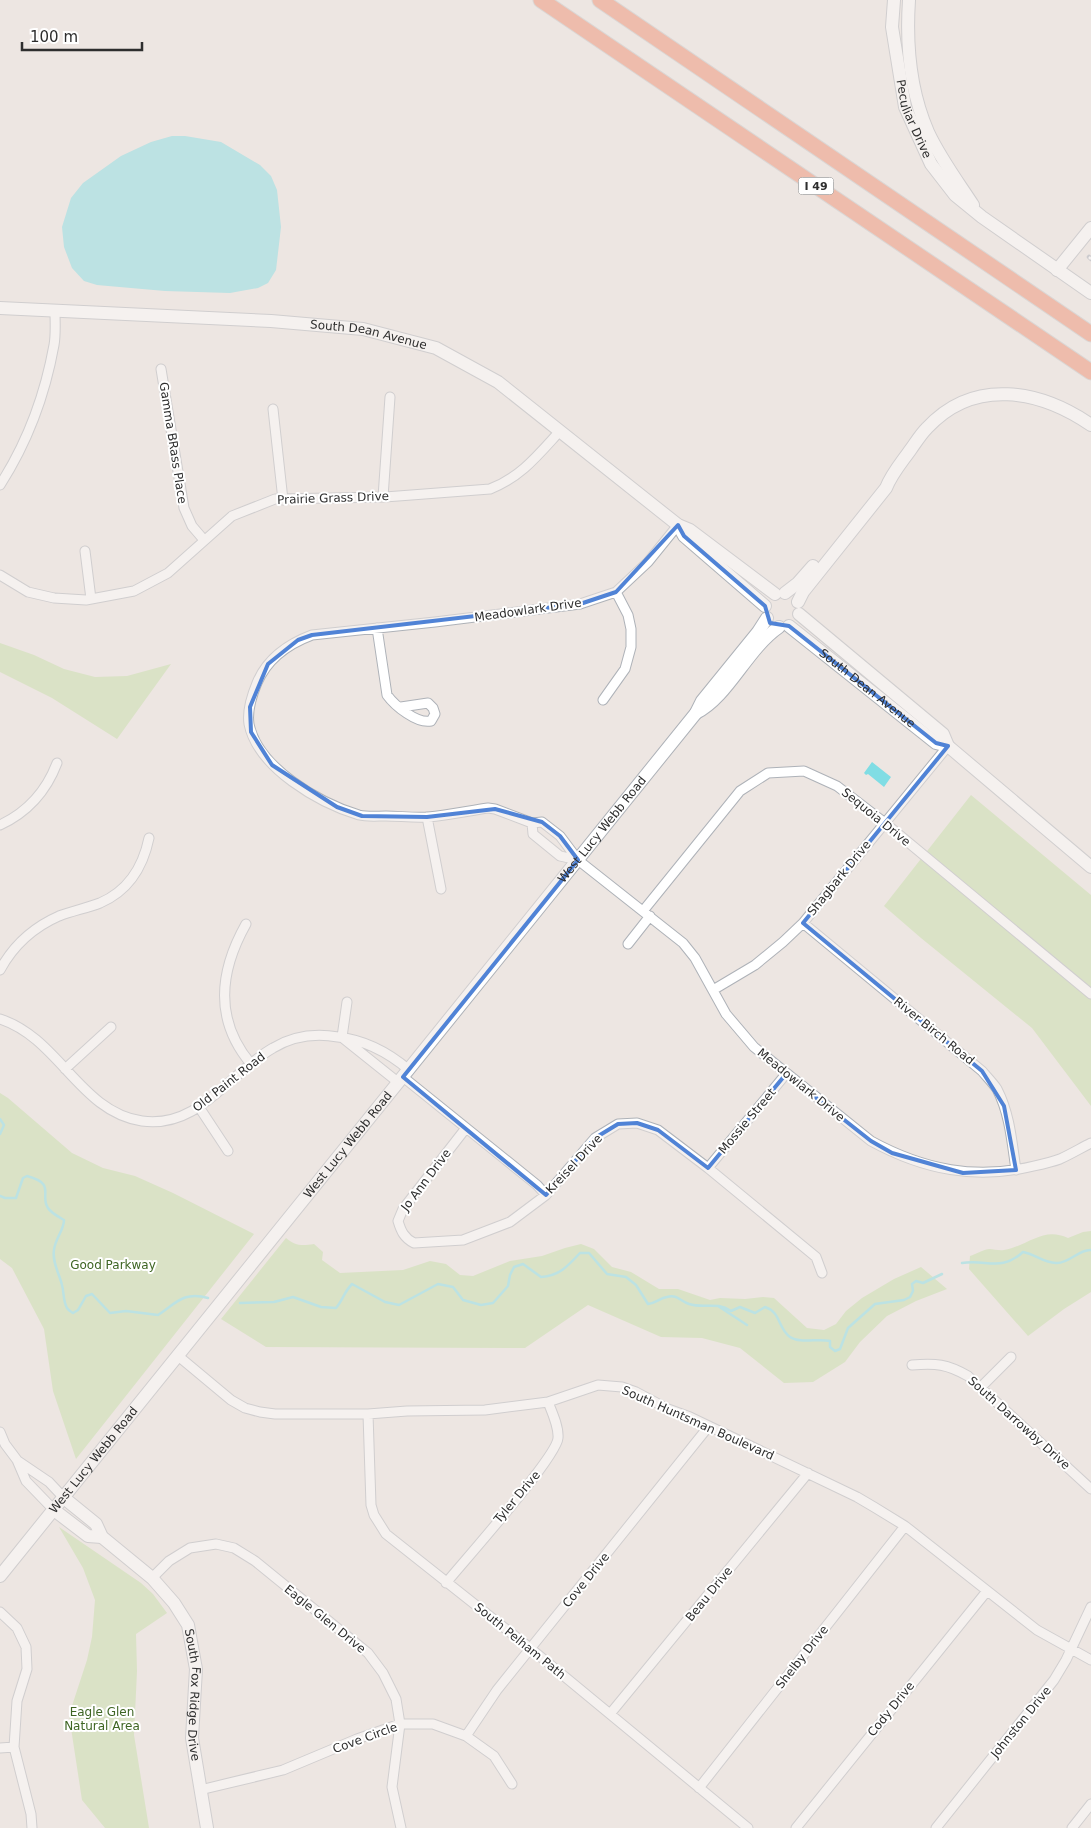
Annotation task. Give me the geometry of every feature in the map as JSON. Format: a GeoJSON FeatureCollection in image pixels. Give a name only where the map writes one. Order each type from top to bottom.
{"type":"FeatureCollection","features":[{"type":"Feature","properties":{"kind":"highway","name":"I 49"},"geometry":{"type":"LineString","coordinates":[[541,0],[1091,372]]}},
{"type":"Feature","properties":{"kind":"highway","name":"I 49"},"geometry":{"type":"LineString","coordinates":[[600,0],[1091,334]]}},
{"type":"Feature","properties":{"kind":"street","name":"Peculiar Drive"},"geometry":{"type":"LineString","coordinates":[[894,0],[892,27],[905,107],[931,164],[955,195],[982,217],[1091,293]]}},
{"type":"Feature","properties":{"kind":"street","name":"Peculiar Drive"},"geometry":{"type":"LineString","coordinates":[[909,0],[907,31],[914,90],[929,133],[958,182],[982,217]]}},
{"type":"Feature","properties":{"kind":"street"},"geometry":{"type":"LineString","coordinates":[[1057,270],[1091,228]]}},
{"type":"Feature","properties":{"kind":"street","name":"South Dean Avenue"},"geometry":{"type":"LineString","coordinates":[[0,308],[271,321],[363,329],[436,348],[498,382],[678,525],[690,530],[780,593]]}},
{"type":"Feature","properties":{"kind":"street"},"geometry":{"type":"LineString","coordinates":[[0,485],[24,441],[43,391],[54,344],[55,311]]}},
{"type":"Feature","properties":{"kind":"street","name":"Gamma BRass Place"},"geometry":{"type":"LineString","coordinates":[[161,369],[184,508],[192,526],[204,540]]}},
{"type":"Feature","properties":{"kind":"street"},"geometry":{"type":"LineString","coordinates":[[890,478],[883,483],[799,582],[767,600],[766,612],[770,623],[784,626],[797,619],[803,592],[886,488],[890,478],[926,428],[936,419],[961,404],[990,395],[1006,394],[1033,397],[1066,409],[1091,425]]}},
{"type":"Feature","properties":{"kind":"street"},"geometry":{"type":"LineString","coordinates":[[383,498],[390,397]]}},
{"type":"Feature","properties":{"kind":"street"},"geometry":{"type":"LineString","coordinates":[[273,409],[283,500]]}},
{"type":"Feature","properties":{"kind":"street","name":"Prairie Grass Drive"},"geometry":{"type":"LineString","coordinates":[[0,575],[28,592],[54,598],[91,599],[134,591],[168,573],[232,516],[275,499],[383,498],[490,489],[520,473],[560,431]]}},
{"type":"Feature","properties":{"kind":"street","name":"South Dean Avenue"},"geometry":{"type":"LineString","coordinates":[[678,525],[684,536],[766,612]]}},
{"type":"Feature","properties":{"kind":"street","name":"Meadowlark Drive"},"geometry":{"type":"LineString","coordinates":[[678,525],[648,562],[616,592],[580,604],[312,635],[298,640],[281,651],[268,664],[254,693],[250,707],[249,722],[251,732],[259,749],[272,765],[311,793],[337,807],[362,816],[427,817],[488,808],[532,823],[542,822],[560,836],[578,860],[682,943],[695,958],[726,1014],[754,1047],[871,1141],[892,1153],[938,1168],[963,1173],[995,1173],[1059,1160],[1091,1143]]}},
{"type":"Feature","properties":{"kind":"street"},"geometry":{"type":"LineString","coordinates":[[85,551],[91,599]]}},
{"type":"Feature","properties":{"kind":"street"},"geometry":{"type":"LineString","coordinates":[[603,700],[625,669],[631,647],[631,629],[628,615],[616,592]]}},
{"type":"Feature","properties":{"kind":"street"},"geometry":{"type":"LineString","coordinates":[[780,593],[792,595],[799,608]]}},
{"type":"Feature","properties":{"kind":"street","name":"South Dean Avenue"},"geometry":{"type":"LineString","coordinates":[[799,608],[943,734],[948,746]]}},
{"type":"Feature","properties":{"kind":"street","name":"West Lucy Webb Road"},"geometry":{"type":"LineString","coordinates":[[0,1576],[696,714],[702,701],[758,632],[766,612]]}},
{"type":"Feature","properties":{"kind":"street","name":"South Dean Avenue"},"geometry":{"type":"LineString","coordinates":[[784,626],[936,743],[948,746],[1091,867]]}},
{"type":"Feature","properties":{"kind":"street","name":"West Lucy Webb Road"},"geometry":{"type":"LineString","coordinates":[[696,714],[708,707],[758,646],[784,626]]}},
{"type":"Feature","properties":{"kind":"street"},"geometry":{"type":"LineString","coordinates":[[377,628],[387,695],[393,703],[401,707]]}},
{"type":"Feature","properties":{"kind":"street","name":"Shagbark Drive"},"geometry":{"type":"LineString","coordinates":[[713,990],[755,965],[783,942],[802,923],[948,746]]}},
{"type":"Feature","properties":{"kind":"street"},"geometry":{"type":"LineString","coordinates":[[0,825],[17,816],[38,798],[47,786],[57,764]]}},
{"type":"Feature","properties":{"kind":"street","name":"Sequoia Drive"},"geometry":{"type":"LineString","coordinates":[[628,944],[647,914],[740,791],[768,773],[804,771],[838,786],[1091,994]]}},
{"type":"Feature","properties":{"kind":"street"},"geometry":{"type":"LineString","coordinates":[[427,817],[441,889]]}},
{"type":"Feature","properties":{"kind":"street"},"geometry":{"type":"LineString","coordinates":[[532,823],[533,834],[560,856],[578,860]]}},
{"type":"Feature","properties":{"kind":"street"},"geometry":{"type":"LineString","coordinates":[[0,970],[11,952],[32,932],[60,916],[98,903],[128,883],[140,867],[150,838]]}},
{"type":"Feature","properties":{"kind":"street","name":"River Birch Road"},"geometry":{"type":"LineString","coordinates":[[802,923],[982,1070],[996,1088],[1004,1106],[1011,1132],[1016,1170]]}},
{"type":"Feature","properties":{"kind":"street"},"geometry":{"type":"LineString","coordinates":[[246,924],[236,940],[229,962],[224,985],[224,1001],[230,1031],[251,1064]]}},
{"type":"Feature","properties":{"kind":"street"},"geometry":{"type":"LineString","coordinates":[[342,1037],[347,1002]]}},
{"type":"Feature","properties":{"kind":"street","name":"Old Paint Road"},"geometry":{"type":"LineString","coordinates":[[0,1019],[22,1028],[34,1036],[87,1092],[102,1104],[129,1118],[141,1121],[168,1120],[199,1108],[272,1048],[295,1038],[324,1034],[357,1040],[388,1054],[404,1077]]}},
{"type":"Feature","properties":{"kind":"street"},"geometry":{"type":"LineString","coordinates":[[65,1069],[111,1027]]}},
{"type":"Feature","properties":{"kind":"street","name":"Old Paint Road"},"geometry":{"type":"LineString","coordinates":[[342,1037],[404,1077],[537,1185],[546,1195]]}},
{"type":"Feature","properties":{"kind":"street","name":"Mossie Street"},"geometry":{"type":"LineString","coordinates":[[708,1168],[786,1074]]}},
{"type":"Feature","properties":{"kind":"street"},"geometry":{"type":"LineString","coordinates":[[199,1108],[228,1151]]}},
{"type":"Feature","properties":{"kind":"street","name":"Kreisel Drive"},"geometry":{"type":"LineString","coordinates":[[403,1235],[407,1240],[414,1243],[464,1240],[510,1222],[546,1195],[596,1138],[618,1124],[637,1122],[658,1130],[708,1168],[816,1257],[822,1272]]}},
{"type":"Feature","properties":{"kind":"street","name":"Jo Ann Drive"},"geometry":{"type":"LineString","coordinates":[[403,1235],[398,1220],[403,1209],[466,1128]]}},
{"type":"Feature","properties":{"kind":"street","name":"South Huntsman Boulevard"},"geometry":{"type":"LineString","coordinates":[[177,1355],[230,1400],[245,1408],[275,1414],[368,1414],[416,1410],[485,1410],[548,1402],[598,1385],[611,1385],[636,1392],[668,1409],[709,1426],[857,1497],[905,1526],[1037,1630],[1050,1639],[1071,1648],[1091,1660]]}},
{"type":"Feature","properties":{"kind":"street"},"geometry":{"type":"LineString","coordinates":[[981,1387],[1011,1357]]}},
{"type":"Feature","properties":{"kind":"street","name":"South Darrowby Drive"},"geometry":{"type":"LineString","coordinates":[[912,1365],[934,1363],[952,1366],[981,1387],[1091,1489]]}},
{"type":"Feature","properties":{"kind":"street","name":"Tyler Drive"},"geometry":{"type":"LineString","coordinates":[[446,1582],[539,1472],[554,1449],[559,1439],[548,1402]]}},
{"type":"Feature","properties":{"kind":"street","name":"South Pelham Path"},"geometry":{"type":"LineString","coordinates":[[368,1414],[370,1492],[374,1515],[383,1530],[394,1542],[530,1648],[748,1828]]}},
{"type":"Feature","properties":{"kind":"street","name":"Cove Drive"},"geometry":{"type":"LineString","coordinates":[[466,1736],[497,1690],[709,1426]]}},
{"type":"Feature","properties":{"kind":"street","name":"South Fox Ridge Drive"},"geometry":{"type":"LineString","coordinates":[[0,1432],[3,1445],[17,1460],[49,1482],[64,1498],[96,1524],[102,1537],[152,1578],[174,1603],[188,1625],[196,1669],[192,1738],[207,1828]]}},
{"type":"Feature","properties":{"kind":"street","name":"South Fox Ridge Drive"},"geometry":{"type":"LineString","coordinates":[[17,1460],[26,1481],[54,1510],[88,1536],[102,1537]]}},
{"type":"Feature","properties":{"kind":"street","name":"Beau Drive"},"geometry":{"type":"LineString","coordinates":[[610,1714],[808,1473]]}},
{"type":"Feature","properties":{"kind":"street","name":"Shelby Drive"},"geometry":{"type":"LineString","coordinates":[[699,1788],[905,1526]]}},
{"type":"Feature","properties":{"kind":"street","name":"Eagle Glen Drive"},"geometry":{"type":"LineString","coordinates":[[152,1578],[168,1561],[190,1548],[216,1544],[234,1548],[255,1561],[368,1653],[383,1673],[396,1700],[400,1724],[392,1787],[400,1828]]}},
{"type":"Feature","properties":{"kind":"street","name":"Cody Drive"},"geometry":{"type":"LineString","coordinates":[[796,1828],[987,1591]]}},
{"type":"Feature","properties":{"kind":"street","name":"Johnston Drive"},"geometry":{"type":"LineString","coordinates":[[936,1828],[1054,1680],[1091,1607]]}},
{"type":"Feature","properties":{"kind":"street"},"geometry":{"type":"LineString","coordinates":[[0,1612],[17,1628],[26,1648],[27,1669],[17,1701],[14,1747],[31,1814],[32,1828]]}},
{"type":"Feature","properties":{"kind":"street","name":"Cove Circle"},"geometry":{"type":"LineString","coordinates":[[200,1790],[283,1770],[357,1739],[400,1724],[432,1724],[466,1736],[494,1756],[512,1784]]}},
{"type":"Feature","properties":{"kind":"street"},"geometry":{"type":"LineString","coordinates":[[0,1748],[14,1747]]}},
{"type":"Feature","properties":{"kind":"street"},"geometry":{"type":"LineString","coordinates":[[1072,1828],[1091,1804]]}},
{"type":"Feature","properties":{"kind":"highlighted area"},"geometry":{"type":"Polygon","coordinates":[[[678,525],[684,536],[765,606],[770,623],[789,626],[936,743],[948,746],[803,923],[982,1071],[1004,1106],[1016,1170],[963,1173],[892,1153],[871,1141],[786,1074],[708,1168],[658,1130],[637,1123],[618,1124],[595,1138],[546,1195],[403,1077],[578,860],[560,836],[542,822],[495,809],[427,817],[362,816],[337,807],[272,765],[251,732],[250,707],[268,664],[298,640],[312,635],[580,604],[616,592],[678,525]]]}},
{"type":"Feature","properties":{"kind":"green space"},"geometry":{"type":"Polygon","coordinates":[[[0,643],[34,655],[64,669],[95,677],[127,676],[171,664],[117,739],[52,698],[0,672],[0,643]]]}},
{"type":"Feature","properties":{"kind":"green space"},"geometry":{"type":"Polygon","coordinates":[[[971,795],[1091,895],[1091,1106],[1032,1028],[884,906],[971,795]]]}},
{"type":"Feature","properties":{"kind":"green space","name":"Good Parkway"},"geometry":{"type":"Polygon","coordinates":[[[0,1093],[72,1153],[103,1168],[135,1176],[254,1234],[76,1459],[53,1391],[44,1329],[12,1268],[0,1259],[0,1093]]]}},
{"type":"Feature","properties":{"kind":"green space"},"geometry":{"type":"Polygon","coordinates":[[[1091,1231],[1091,1292],[1064,1309],[1028,1336],[969,1269],[970,1256],[984,1250],[1013,1248],[1043,1235],[1051,1234],[1068,1238],[1091,1231]]]}},
{"type":"Feature","properties":{"kind":"green space"},"geometry":{"type":"Polygon","coordinates":[[[286,1238],[292,1243],[299,1245],[314,1244],[323,1252],[322,1260],[340,1273],[403,1270],[430,1261],[446,1264],[460,1275],[473,1276],[510,1261],[542,1256],[581,1244],[594,1249],[612,1267],[631,1272],[659,1289],[678,1289],[710,1300],[720,1298],[774,1298],[807,1328],[824,1330],[836,1324],[846,1311],[862,1298],[894,1279],[921,1267],[947,1289],[916,1301],[887,1316],[860,1342],[845,1362],[813,1382],[784,1383],[740,1348],[702,1338],[661,1337],[588,1305],[525,1348],[266,1347],[221,1319],[286,1238]]]}},
{"type":"Feature","properties":{"kind":"green space","name":"Eagle Glen Natural Area"},"geometry":{"type":"Polygon","coordinates":[[[59,1527],[141,1583],[153,1594],[167,1613],[136,1634],[137,1671],[134,1735],[149,1828],[105,1828],[82,1800],[69,1715],[87,1660],[92,1637],[95,1600],[83,1568],[59,1527]]]}},
{"type":"Feature","properties":{"kind":"water"},"geometry":{"type":"Polygon","coordinates":[[[172,136],[185,136],[221,142],[260,165],[271,176],[277,190],[281,227],[276,270],[268,283],[258,288],[230,293],[165,291],[97,285],[84,281],[72,268],[64,247],[62,227],[71,198],[83,183],[121,156],[151,142],[172,136]]]}},
{"type":"Feature","properties":{"kind":"water"},"geometry":{"type":"Polygon","coordinates":[[[872,762],[891,777],[884,787],[864,773],[872,762]]]}},
{"type":"Feature","properties":{"kind":"waterway"},"geometry":{"type":"LineString","coordinates":[[0,1119],[4,1125],[0,1134]]}},
{"type":"Feature","properties":{"kind":"waterway"},"geometry":{"type":"LineString","coordinates":[[0,1196],[16,1198],[23,1178],[27,1176],[36,1179],[44,1186],[48,1208],[64,1220],[55,1246],[54,1259],[66,1305],[68,1310],[73,1313],[78,1310],[86,1296],[92,1294],[110,1313],[126,1311],[158,1315],[186,1297],[200,1296],[208,1298]]}},
{"type":"Feature","properties":{"kind":"waterway"},"geometry":{"type":"LineString","coordinates":[[962,1263],[994,1264],[1008,1262],[1023,1252],[1048,1262],[1057,1263],[1091,1250]]}},
{"type":"Feature","properties":{"kind":"waterway"},"geometry":{"type":"LineString","coordinates":[[240,1303],[274,1302],[293,1297],[321,1307],[336,1308],[352,1284],[385,1302],[399,1305],[438,1284],[453,1287],[463,1300],[481,1305],[493,1303],[508,1286],[514,1267],[523,1264],[541,1277],[553,1275],[563,1270],[580,1253],[589,1253],[607,1274],[626,1277],[636,1285],[648,1304],[670,1296],[689,1304],[720,1306],[731,1311],[740,1307],[755,1313],[765,1307],[774,1313],[783,1330],[790,1337],[804,1341],[830,1341],[830,1347],[835,1351],[840,1349],[848,1328],[875,1304],[904,1300],[910,1297],[913,1291],[912,1284],[916,1281],[923,1283],[942,1274]]}},
{"type":"Feature","properties":{"kind":"waterway"},"geometry":{"type":"LineString","coordinates":[[718,1306],[747,1325]]}}]}
